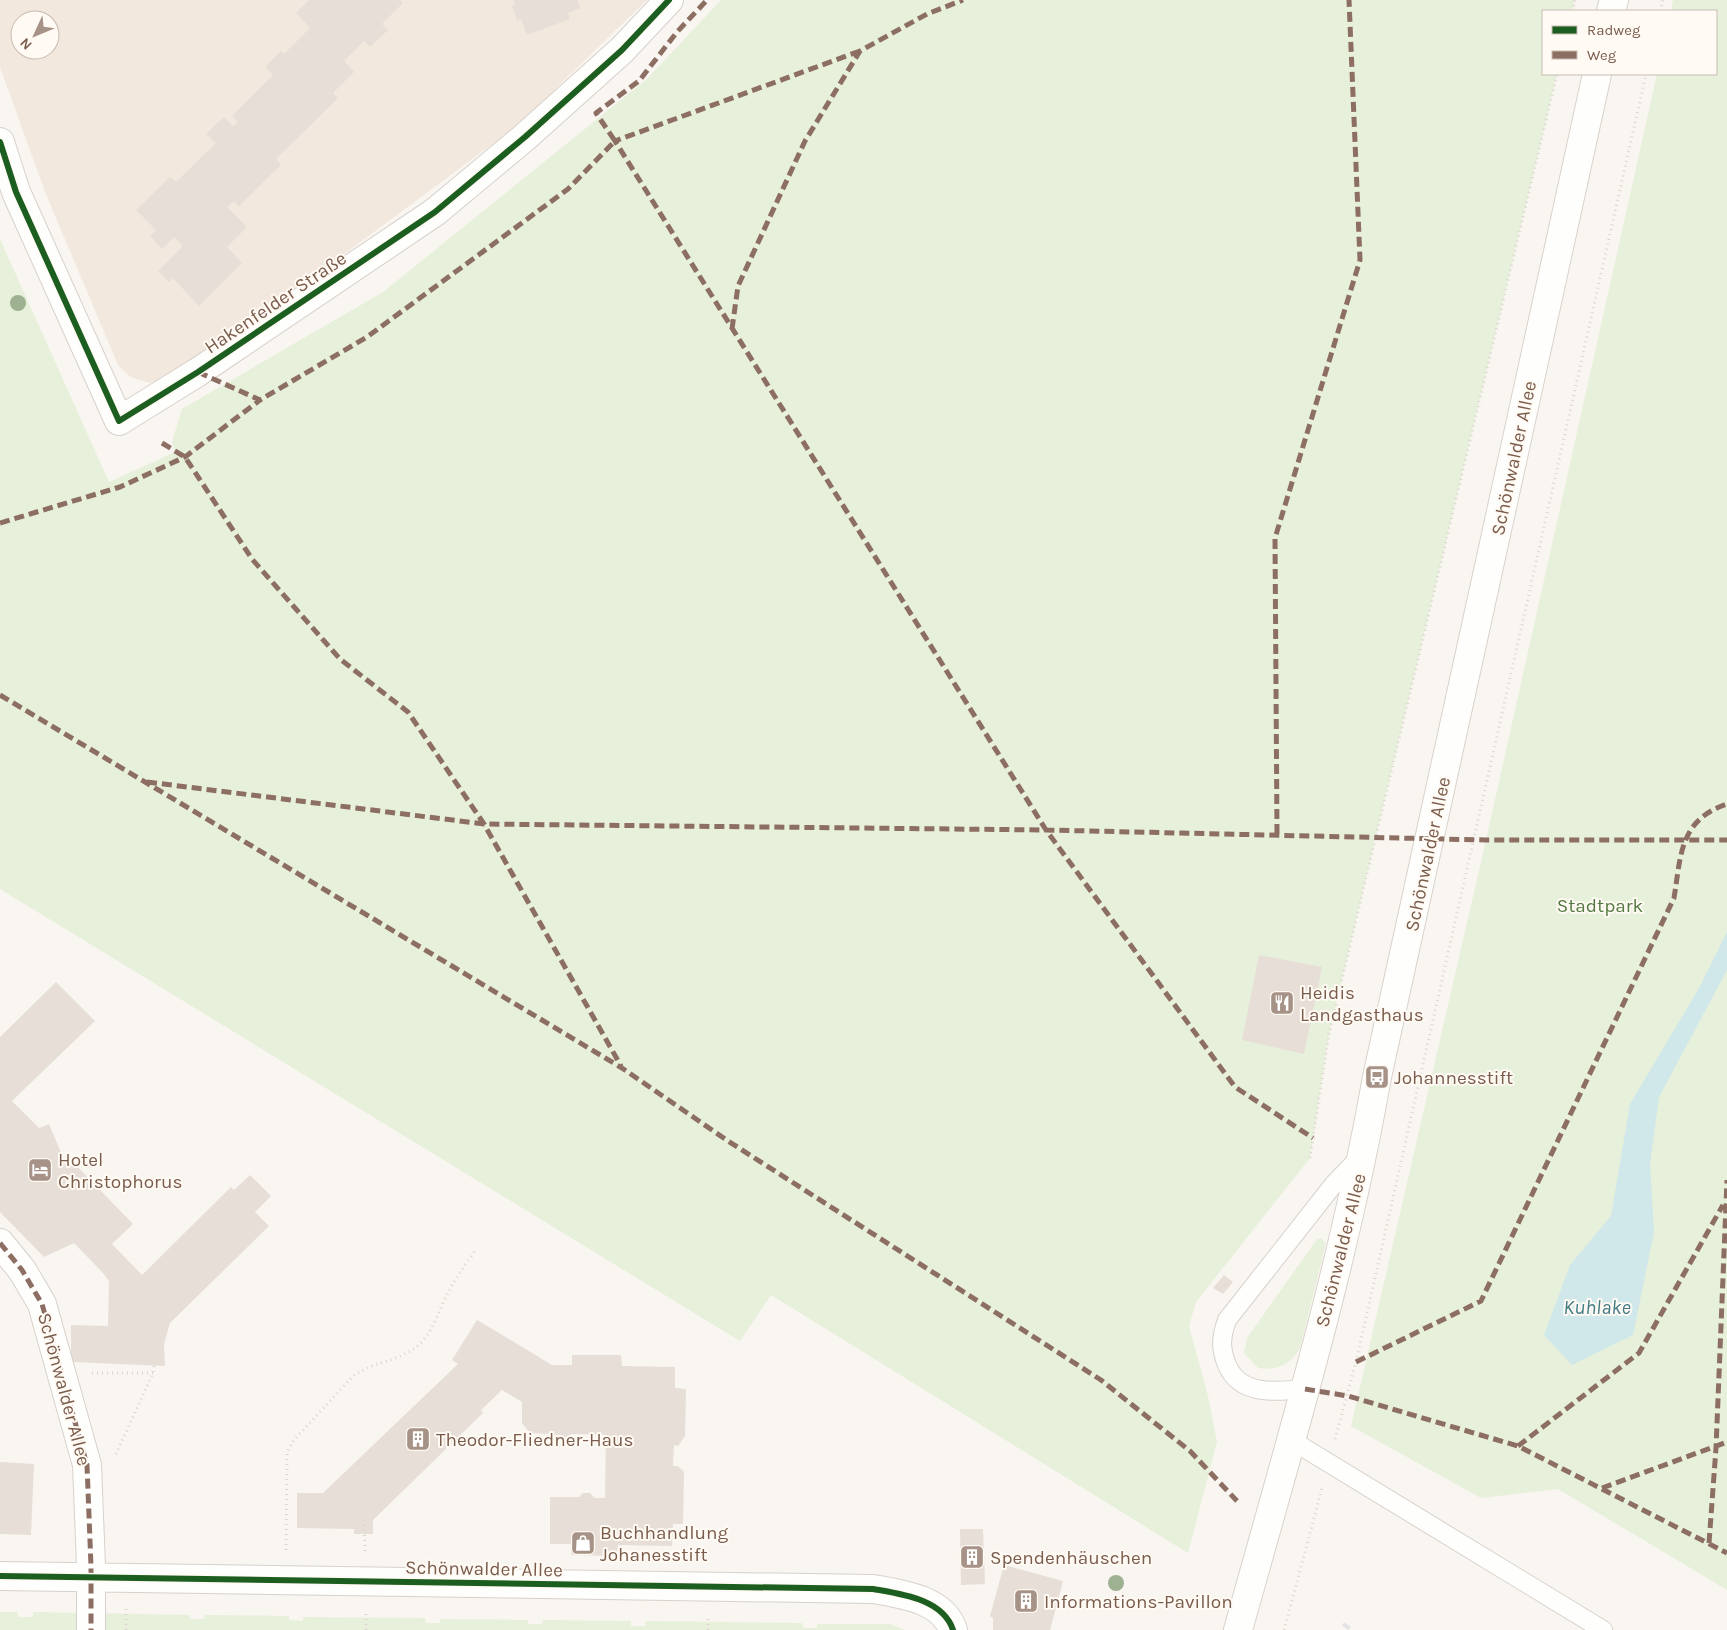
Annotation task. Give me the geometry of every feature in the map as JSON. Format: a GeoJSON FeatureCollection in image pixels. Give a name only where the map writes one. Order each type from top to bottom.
{"type":"FeatureCollection","features":[{"type":"Feature","properties":{"kind":"street","name":"Hakenfelder Straße"},"geometry":{"type":"LineString","coordinates":[[0,142],[16,192],[118,421],[198,372],[435,212],[525,137],[616,56],[669,0]]}},
{"type":"Feature","properties":{"kind":"street","name":"Schönwalder Allee"},"geometry":{"type":"LineString","coordinates":[[1238,1630],[1305,1389],[1364,1154],[1377,1077],[1598,75]]}},
{"type":"Feature","properties":{"kind":"street","name":"Schönwalder Allee"},"geometry":{"type":"LineString","coordinates":[[0,1243],[22,1270],[42,1304],[64,1376],[87,1465],[92,1578],[91,1630]]}},
{"type":"Feature","properties":{"kind":"street","name":"Schönwalder Allee"},"geometry":{"type":"LineString","coordinates":[[0,1576],[873,1588],[907,1595],[924,1601],[940,1612],[951,1623],[954,1630]]}},
{"type":"Feature","properties":{"kind":"lane"},"geometry":{"type":"LineString","coordinates":[[1305,1389],[1264,1391],[1246,1387],[1232,1376],[1224,1360],[1220,1340],[1227,1320],[1254,1284],[1334,1184],[1364,1154]]}},
{"type":"Feature","properties":{"kind":"lane"},"geometry":{"type":"LineString","coordinates":[[1291,1440],[1603,1630]]}},
{"type":"Feature","properties":{"kind":"path"},"geometry":{"type":"LineString","coordinates":[[1310,1158],[1329,1034],[1557,75]]}},
{"type":"Feature","properties":{"kind":"path"},"geometry":{"type":"LineString","coordinates":[[1284,1630],[1356,1362],[1646,75]]}},
{"type":"Feature","properties":{"kind":"path"},"geometry":{"type":"LineString","coordinates":[[286,1580],[287,1452],[294,1440],[353,1376],[370,1365],[398,1358],[416,1347],[427,1335],[449,1290],[475,1251]]}},
{"type":"Feature","properties":{"kind":"path"},"geometry":{"type":"LineString","coordinates":[[114,1459],[153,1373],[154,1366]]}},
{"type":"Feature","properties":{"kind":"path"},"geometry":{"type":"LineString","coordinates":[[64,1376],[77,1373],[153,1373]]}},
{"type":"Feature","properties":{"kind":"path"},"geometry":{"type":"LineString","coordinates":[[126,1605],[126,1630]]}},
{"type":"Feature","properties":{"kind":"shaded area"},"geometry":{"type":"Polygon","coordinates":[[[0,0],[647,0],[518,125],[242,330],[162,380],[149,383],[130,377],[118,365],[45,192],[0,67],[0,0]]]}},
{"type":"Feature","properties":{"kind":"green space"},"geometry":{"type":"Polygon","coordinates":[[[721,0],[1575,0],[1572,10],[1542,10],[1542,75],[1557,75],[1329,1034],[1310,1158],[1196,1302],[1189,1326],[1208,1396],[1217,1442],[1188,1553],[771,1295],[740,1341],[0,889],[0,239],[109,482],[175,452],[172,442],[182,409],[383,292],[648,78],[721,0]]]}},
{"type":"Feature","properties":{"kind":"green space","name":"Stadtpark"},"geometry":{"type":"Polygon","coordinates":[[[1673,0],[1727,0],[1727,1590],[1558,1489],[1481,1498],[1351,1426],[1486,840],[1657,75],[1717,75],[1717,10],[1671,10],[1673,0]]]}},
{"type":"Feature","properties":{"kind":"green space"},"geometry":{"type":"Polygon","coordinates":[[[1321,1238],[1326,1243],[1300,1348],[1288,1363],[1271,1369],[1258,1368],[1244,1353],[1247,1338],[1317,1239],[1321,1238]]]}},
{"type":"Feature","properties":{"kind":"green space"},"geometry":{"type":"Polygon","coordinates":[[[0,1612],[18,1612],[18,1617],[33,1617],[33,1612],[190,1615],[190,1619],[204,1619],[205,1615],[289,1616],[289,1620],[303,1621],[303,1617],[425,1618],[426,1623],[440,1623],[440,1619],[528,1620],[528,1624],[542,1624],[543,1620],[631,1621],[631,1626],[645,1626],[646,1621],[802,1623],[803,1628],[817,1628],[817,1624],[889,1624],[905,1630],[0,1630],[0,1612]]]}},
{"type":"Feature","properties":{"kind":"water","name":"Kuhlake"},"geometry":{"type":"Polygon","coordinates":[[[1727,932],[1727,970],[1659,1097],[1650,1164],[1654,1232],[1633,1335],[1572,1365],[1544,1335],[1570,1265],[1611,1216],[1630,1104],[1698,990],[1727,932]]]}},
{"type":"Feature","properties":{"kind":"building"},"geometry":{"type":"Polygon","coordinates":[[[309,0],[400,0],[403,3],[382,24],[388,30],[370,47],[364,41],[344,61],[354,72],[333,93],[338,98],[276,159],[281,165],[239,206],[234,201],[227,207],[247,227],[227,247],[242,263],[199,306],[173,278],[169,282],[158,271],[183,246],[174,237],[162,249],[150,236],[156,230],[136,210],[170,177],[176,182],[216,143],[206,134],[224,117],[233,126],[238,122],[232,116],[273,75],[265,67],[281,51],[284,54],[310,28],[296,13],[309,0]]]}},
{"type":"Feature","properties":{"kind":"building"},"geometry":{"type":"Polygon","coordinates":[[[514,0],[577,0],[580,8],[568,13],[570,19],[527,35],[521,19],[517,20],[512,6],[515,4],[514,0]]]}},
{"type":"Feature","properties":{"kind":"building","name":"Heidis Landgasthaus"},"geometry":{"type":"Polygon","coordinates":[[[1259,955],[1322,967],[1304,1054],[1242,1040],[1259,955]]]}},
{"type":"Feature","properties":{"kind":"building","name":"Hotel Christophorus"},"geometry":{"type":"Polygon","coordinates":[[[56,982],[95,1021],[12,1101],[39,1128],[49,1124],[62,1155],[59,1158],[66,1165],[73,1162],[133,1224],[112,1244],[142,1275],[231,1187],[234,1190],[250,1175],[271,1196],[255,1212],[269,1226],[170,1323],[164,1344],[165,1366],[73,1362],[71,1365],[71,1325],[108,1326],[109,1281],[74,1243],[44,1257],[0,1212],[0,1037],[56,982]]]}},
{"type":"Feature","properties":{"kind":"building"},"geometry":{"type":"Polygon","coordinates":[[[1224,1275],[1233,1282],[1223,1294],[1213,1288],[1224,1275]]]}},
{"type":"Feature","properties":{"kind":"building","name":"Theodor-Fliedner-Haus"},"geometry":{"type":"Polygon","coordinates":[[[477,1320],[552,1365],[572,1365],[572,1355],[621,1355],[622,1366],[675,1367],[675,1388],[686,1389],[685,1436],[678,1446],[674,1445],[673,1466],[678,1466],[684,1472],[683,1524],[673,1524],[672,1546],[618,1545],[617,1556],[571,1555],[571,1544],[550,1544],[550,1497],[579,1497],[583,1493],[590,1493],[595,1498],[605,1498],[606,1435],[572,1434],[569,1437],[555,1438],[551,1434],[530,1433],[522,1423],[522,1402],[502,1390],[481,1410],[483,1413],[373,1520],[373,1534],[354,1534],[354,1529],[297,1528],[297,1493],[323,1493],[458,1364],[452,1360],[477,1320]]]}},
{"type":"Feature","properties":{"kind":"building"},"geometry":{"type":"Polygon","coordinates":[[[0,1462],[34,1464],[31,1535],[0,1534],[0,1462]]]}},
{"type":"Feature","properties":{"kind":"building","name":"Spendenhäuschen"},"geometry":{"type":"Polygon","coordinates":[[[960,1529],[983,1529],[985,1584],[961,1585],[960,1529]]]}},
{"type":"Feature","properties":{"kind":"building","name":"Informations-Pavillon"},"geometry":{"type":"Polygon","coordinates":[[[1004,1565],[1063,1581],[1050,1630],[993,1630],[993,1618],[990,1616],[1004,1565]]]}},
{"type":"Feature","properties":{"kind":"railway"},"geometry":{"type":"LineString","coordinates":[[1343,1624],[1352,1630]]}},
{"type":"Feature","properties":{"kind":"marked path"},"geometry":{"type":"LineString","coordinates":[[198,372],[260,400],[367,337],[568,189],[615,141],[596,113],[639,81],[677,32],[707,0]]}},
{"type":"Feature","properties":{"kind":"marked path"},"geometry":{"type":"LineString","coordinates":[[732,329],[738,286],[805,141],[860,51],[927,14],[963,0]]}},
{"type":"Feature","properties":{"kind":"marked path"},"geometry":{"type":"LineString","coordinates":[[1277,834],[1275,538],[1360,260],[1349,0]]}},
{"type":"Feature","properties":{"kind":"marked path"},"geometry":{"type":"LineString","coordinates":[[860,51],[615,141],[1046,830],[1235,1087],[1313,1138]]}},
{"type":"Feature","properties":{"kind":"marked path"},"geometry":{"type":"LineString","coordinates":[[0,523],[120,487],[185,457],[260,400]]}},
{"type":"Feature","properties":{"kind":"marked path"},"geometry":{"type":"LineString","coordinates":[[162,443],[185,457],[252,559],[340,659],[408,712],[484,824],[621,1066]]}},
{"type":"Feature","properties":{"kind":"marked path"},"geometry":{"type":"LineString","coordinates":[[0,695],[622,1068],[728,1141],[1101,1380],[1190,1451],[1237,1501]]}},
{"type":"Feature","properties":{"kind":"marked path"},"geometry":{"type":"LineString","coordinates":[[147,782],[484,824],[1046,830],[1486,840],[1727,840]]}},
{"type":"Feature","properties":{"kind":"marked path"},"geometry":{"type":"LineString","coordinates":[[1356,1362],[1481,1301],[1674,898],[1678,868],[1685,841],[1699,820],[1711,811],[1727,804]]}},
{"type":"Feature","properties":{"kind":"marked path"},"geometry":{"type":"LineString","coordinates":[[1709,1543],[1716,1448],[1727,1180]]}},
{"type":"Feature","properties":{"kind":"marked path"},"geometry":{"type":"LineString","coordinates":[[1518,1446],[1639,1353],[1723,1205]]}},
{"type":"Feature","properties":{"kind":"marked path"},"geometry":{"type":"LineString","coordinates":[[0,1243],[22,1270],[42,1304],[87,1465],[91,1566],[91,1630]]}},
{"type":"Feature","properties":{"kind":"marked path"},"geometry":{"type":"LineString","coordinates":[[1305,1389],[1348,1396],[1518,1446],[1727,1553]]}},
{"type":"Feature","properties":{"kind":"marked path"},"geometry":{"type":"LineString","coordinates":[[1602,1488],[1727,1442]]}},
{"type":"Feature","properties":{"kind":"cycle path"},"geometry":{"type":"LineString","coordinates":[[0,142],[16,192],[119,421],[198,372],[435,212],[525,137],[622,50],[669,0]]}},
{"type":"Feature","properties":{"kind":"cycle path"},"geometry":{"type":"LineString","coordinates":[[0,1576],[873,1589],[908,1596],[931,1605],[948,1620],[953,1630]]}},
{"type":"Feature","properties":{"kind":"place","name":"Heidis Landgasthaus"},"geometry":{"type":"Point","coordinates":[1282,1003]}},
{"type":"Feature","properties":{"kind":"place","name":"Johannesstift"},"geometry":{"type":"Point","coordinates":[1377,1077]}},
{"type":"Feature","properties":{"kind":"place","name":"Hotel Christophorus"},"geometry":{"type":"Point","coordinates":[40,1170]}},
{"type":"Feature","properties":{"kind":"place","name":"Theodor-Fliedner-Haus"},"geometry":{"type":"Point","coordinates":[418,1439]}},
{"type":"Feature","properties":{"kind":"place","name":"Buchhandlung Johanesstift"},"geometry":{"type":"Point","coordinates":[583,1543]}},
{"type":"Feature","properties":{"kind":"place","name":"Spendenhäuschen"},"geometry":{"type":"Point","coordinates":[972,1557]}},
{"type":"Feature","properties":{"kind":"place","name":"Informations-Pavillon"},"geometry":{"type":"Point","coordinates":[1026,1601]}}]}
